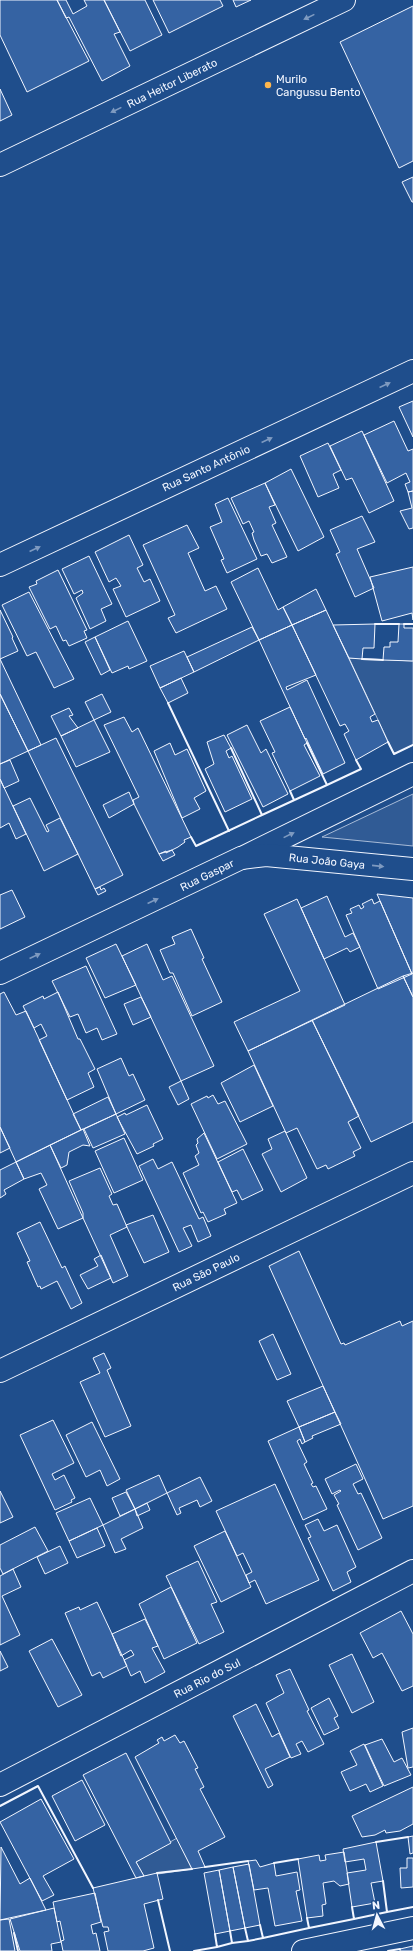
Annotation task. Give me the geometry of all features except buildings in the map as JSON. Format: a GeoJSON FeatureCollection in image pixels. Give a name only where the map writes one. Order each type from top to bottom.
{"type":"FeatureCollection","features":[{"type":"Feature","properties":{"kind":"street","name":"Rua Heitor Liberato"},"geometry":{"type":"LineString","coordinates":[[0,165],[344,0]]}},
{"type":"Feature","properties":{"kind":"street","name":"Rua Santo Antônio"},"geometry":{"type":"LineString","coordinates":[[0,565],[413,371]]}},
{"type":"Feature","properties":{"kind":"street","name":"Rua Gaspar"},"geometry":{"type":"LineString","coordinates":[[0,973],[413,774]]}},
{"type":"Feature","properties":{"kind":"street","name":"Rua João Gaya"},"geometry":{"type":"LineString","coordinates":[[241,858],[266,855],[413,869]]}},
{"type":"Feature","properties":{"kind":"street","name":"Rua São Paulo"},"geometry":{"type":"LineString","coordinates":[[0,1371],[413,1173]]}},
{"type":"Feature","properties":{"kind":"street","name":"Rua Rio do Sul"},"geometry":{"type":"LineString","coordinates":[[0,1785],[413,1571]]}},
{"type":"Feature","properties":{"kind":"street"},"geometry":{"type":"LineString","coordinates":[[303,1951],[413,1928]]}},
{"type":"Feature","properties":{"kind":"shaded area"},"geometry":{"type":"Polygon","coordinates":[[[349,658],[413,661],[413,745],[394,754],[349,658]]]}},
{"type":"Feature","properties":{"kind":"shaded area"},"geometry":{"type":"Polygon","coordinates":[[[413,794],[413,846],[322,837],[413,794]]]}},
{"type":"Feature","properties":{"kind":"shaded area"},"geometry":{"type":"Polygon","coordinates":[[[177,1838],[192,1869],[144,1876],[136,1862],[177,1838]]]}},
{"type":"Feature","properties":{"kind":"wall"},"geometry":{"type":"LineString","coordinates":[[375,624],[399,624]]}},
{"type":"Feature","properties":{"kind":"wall"},"geometry":{"type":"LineString","coordinates":[[404,624],[413,624]]}},
{"type":"Feature","properties":{"kind":"wall"},"geometry":{"type":"LineString","coordinates":[[362,659],[383,660]]}},
{"type":"Feature","properties":{"kind":"wall"},"geometry":{"type":"LineString","coordinates":[[168,703],[229,831]]}},
{"type":"Feature","properties":{"kind":"wall"},"geometry":{"type":"LineString","coordinates":[[388,742],[394,754],[413,745]]}},
{"type":"Feature","properties":{"kind":"wall"},"geometry":{"type":"LineString","coordinates":[[307,743],[327,785],[361,769],[356,760]]}},
{"type":"Feature","properties":{"kind":"wall"},"geometry":{"type":"LineString","coordinates":[[231,748],[262,815],[327,785]]}},
{"type":"Feature","properties":{"kind":"wall"},"geometry":{"type":"LineString","coordinates":[[290,791],[294,800]]}},
{"type":"Feature","properties":{"kind":"wall"},"geometry":{"type":"LineString","coordinates":[[191,837],[196,846],[262,815]]}},
{"type":"Feature","properties":{"kind":"wall"},"geometry":{"type":"LineString","coordinates":[[0,1806],[38,1786],[93,1888]]}},
{"type":"Feature","properties":{"kind":"wall"},"geometry":{"type":"LineString","coordinates":[[376,1842],[408,1837]]}},
{"type":"Feature","properties":{"kind":"wall"},"geometry":{"type":"LineString","coordinates":[[274,1863],[298,1859]]}},
{"type":"Feature","properties":{"kind":"wall"},"geometry":{"type":"LineString","coordinates":[[205,1867],[248,1861]]}},
{"type":"Feature","properties":{"kind":"wall"},"geometry":{"type":"LineString","coordinates":[[157,1873],[192,1869]]}},
{"type":"Feature","properties":{"kind":"wall"},"geometry":{"type":"LineString","coordinates":[[354,1919],[387,1912],[383,1881]]}},
{"type":"Feature","properties":{"kind":"wall"},"geometry":{"type":"LineString","coordinates":[[158,1900],[170,1951]]}},
{"type":"Feature","properties":{"kind":"wall"},"geometry":{"type":"LineString","coordinates":[[309,1928],[354,1919],[352,1907]]}},
{"type":"Feature","properties":{"kind":"wall"},"geometry":{"type":"LineString","coordinates":[[387,1912],[413,1907]]}},
{"type":"Feature","properties":{"kind":"wall"},"geometry":{"type":"LineString","coordinates":[[263,1938],[309,1928],[307,1918]]}},
{"type":"Feature","properties":{"kind":"wall"},"geometry":{"type":"LineString","coordinates":[[248,1941],[263,1938],[260,1925]]}},
{"type":"Feature","properties":{"kind":"wall"},"geometry":{"type":"LineString","coordinates":[[232,1943],[248,1941],[245,1928]]}},
{"type":"Feature","properties":{"kind":"wall"},"geometry":{"type":"LineString","coordinates":[[217,1947],[232,1943],[230,1931]]}},
{"type":"Feature","properties":{"kind":"wall"},"geometry":{"type":"LineString","coordinates":[[14,1933],[18,1951]]}},
{"type":"Feature","properties":{"kind":"wall"},"geometry":{"type":"LineString","coordinates":[[194,1951],[217,1947],[215,1934]]}},
{"type":"Feature","properties":{"kind":"wall"},"geometry":{"type":"LineString","coordinates":[[388,1951],[400,1949]]}},
{"type":"Feature","properties":{"kind":"place","name":"Murilo Cangussu Bento"},"geometry":{"type":"Point","coordinates":[268,85]}}]}
